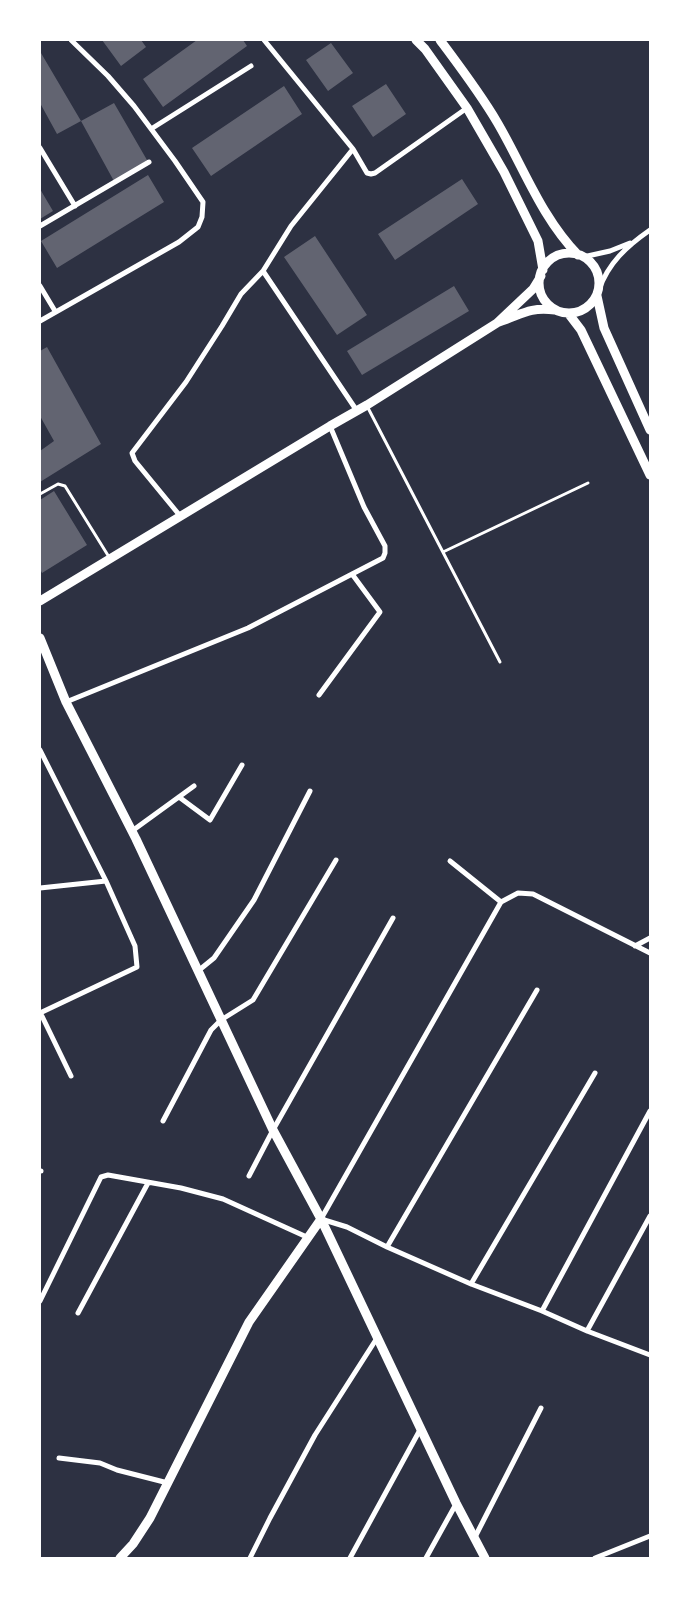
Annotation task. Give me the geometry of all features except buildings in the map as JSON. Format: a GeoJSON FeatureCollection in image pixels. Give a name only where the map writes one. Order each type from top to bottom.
{"type":"FeatureCollection","features":[{"type":"Feature","properties":{"kind":"street"},"geometry":{"type":"LineString","coordinates":[[40,321],[179,242],[198,228],[202,217],[203,202],[151,129],[108,76],[71,40]]}},
{"type":"Feature","properties":{"kind":"street"},"geometry":{"type":"LineString","coordinates":[[264,40],[353,150],[368,173],[376,173],[467,108]]}},
{"type":"Feature","properties":{"kind":"street"},"geometry":{"type":"LineString","coordinates":[[416,40],[425,49],[467,108],[504,172],[532,226],[538,241],[542,273],[540,289],[542,296],[555,310]]}},
{"type":"Feature","properties":{"kind":"street"},"geometry":{"type":"LineString","coordinates":[[440,40],[474,85],[497,122],[558,233],[581,256],[591,262],[597,271],[599,280],[598,293],[604,328],[650,430]]}},
{"type":"Feature","properties":{"kind":"street"},"geometry":{"type":"LineString","coordinates":[[151,129],[251,66]]}},
{"type":"Feature","properties":{"kind":"street"},"geometry":{"type":"LineString","coordinates":[[40,148],[74,206]]}},
{"type":"Feature","properties":{"kind":"street"},"geometry":{"type":"LineString","coordinates":[[181,517],[135,461],[132,453],[186,382],[241,294],[263,271],[291,226],[353,150]]}},
{"type":"Feature","properties":{"kind":"street"},"geometry":{"type":"LineString","coordinates":[[40,226],[149,162]]}},
{"type":"Feature","properties":{"kind":"street"},"geometry":{"type":"LineString","coordinates":[[40,601],[367,405],[496,323],[528,310],[540,308],[568,313],[580,312],[590,306],[598,293],[603,278],[618,256],[650,230]]}},
{"type":"Feature","properties":{"kind":"street"},"geometry":{"type":"LineString","coordinates":[[496,323],[533,289],[548,263],[562,254],[581,256],[610,251],[633,242]]}},
{"type":"Feature","properties":{"kind":"street"},"geometry":{"type":"LineString","coordinates":[[263,271],[357,411]]}},
{"type":"Feature","properties":{"kind":"street"},"geometry":{"type":"LineString","coordinates":[[40,286],[55,312]]}},
{"type":"Feature","properties":{"kind":"street"},"geometry":{"type":"LineString","coordinates":[[568,313],[581,330],[650,475]]}},
{"type":"Feature","properties":{"kind":"street"},"geometry":{"type":"LineString","coordinates":[[66,702],[248,628],[383,558],[385,546],[364,507],[330,426]]}},
{"type":"Feature","properties":{"kind":"street"},"geometry":{"type":"LineString","coordinates":[[319,696],[380,612],[352,574]]}},
{"type":"Feature","properties":{"kind":"street"},"geometry":{"type":"LineString","coordinates":[[40,638],[66,702],[132,831],[273,1130],[321,1219],[484,1558]]}},
{"type":"Feature","properties":{"kind":"street"},"geometry":{"type":"LineString","coordinates":[[40,750],[106,881],[135,946],[137,967],[40,1013],[71,1076]]}},
{"type":"Feature","properties":{"kind":"street"},"geometry":{"type":"LineString","coordinates":[[179,797],[210,820],[242,765]]}},
{"type":"Feature","properties":{"kind":"street"},"geometry":{"type":"LineString","coordinates":[[132,831],[194,786]]}},
{"type":"Feature","properties":{"kind":"street"},"geometry":{"type":"LineString","coordinates":[[198,970],[214,958],[254,900],[310,791]]}},
{"type":"Feature","properties":{"kind":"street"},"geometry":{"type":"LineString","coordinates":[[163,1121],[211,1030],[221,1020],[253,1000],[336,860]]}},
{"type":"Feature","properties":{"kind":"street"},"geometry":{"type":"LineString","coordinates":[[450,861],[501,902]]}},
{"type":"Feature","properties":{"kind":"street"},"geometry":{"type":"LineString","coordinates":[[40,888],[106,881]]}},
{"type":"Feature","properties":{"kind":"street"},"geometry":{"type":"LineString","coordinates":[[120,1558],[133,1544],[150,1518],[249,1322],[268,1292],[321,1219],[501,902],[518,893],[532,894],[650,954]]}},
{"type":"Feature","properties":{"kind":"street"},"geometry":{"type":"LineString","coordinates":[[249,1176],[393,918]]}},
{"type":"Feature","properties":{"kind":"street"},"geometry":{"type":"LineString","coordinates":[[635,946],[650,938]]}},
{"type":"Feature","properties":{"kind":"street"},"geometry":{"type":"LineString","coordinates":[[387,1247],[537,990]]}},
{"type":"Feature","properties":{"kind":"street"},"geometry":{"type":"LineString","coordinates":[[471,1284],[595,1073]]}},
{"type":"Feature","properties":{"kind":"street"},"geometry":{"type":"LineString","coordinates":[[542,1311],[650,1111]]}},
{"type":"Feature","properties":{"kind":"street"},"geometry":{"type":"LineString","coordinates":[[40,1301],[101,1177],[108,1175],[181,1188],[223,1199],[309,1238]]}},
{"type":"Feature","properties":{"kind":"street"},"geometry":{"type":"LineString","coordinates":[[78,1313],[148,1183]]}},
{"type":"Feature","properties":{"kind":"street"},"geometry":{"type":"LineString","coordinates":[[587,1332],[650,1216]]}},
{"type":"Feature","properties":{"kind":"street"},"geometry":{"type":"LineString","coordinates":[[321,1219],[347,1227],[471,1284],[542,1311],[587,1332],[650,1355]]}},
{"type":"Feature","properties":{"kind":"street"},"geometry":{"type":"LineString","coordinates":[[250,1558],[315,1435],[377,1337]]}},
{"type":"Feature","properties":{"kind":"street"},"geometry":{"type":"LineString","coordinates":[[474,1540],[540,1408]]}},
{"type":"Feature","properties":{"kind":"street"},"geometry":{"type":"LineString","coordinates":[[350,1558],[422,1427]]}},
{"type":"Feature","properties":{"kind":"street"},"geometry":{"type":"LineString","coordinates":[[59,1458],[100,1462],[117,1470],[168,1483]]}},
{"type":"Feature","properties":{"kind":"street"},"geometry":{"type":"LineString","coordinates":[[426,1558],[456,1503]]}},
{"type":"Feature","properties":{"kind":"street"},"geometry":{"type":"LineString","coordinates":[[595,1558],[650,1536]]}},
{"type":"Feature","properties":{"kind":"lane"},"geometry":{"type":"LineString","coordinates":[[367,405],[500,662]]}},
{"type":"Feature","properties":{"kind":"lane"},"geometry":{"type":"LineString","coordinates":[[443,552],[588,483]]}},
{"type":"Feature","properties":{"kind":"lane"},"geometry":{"type":"LineString","coordinates":[[40,494],[58,484],[65,486],[110,559]]}}]}
